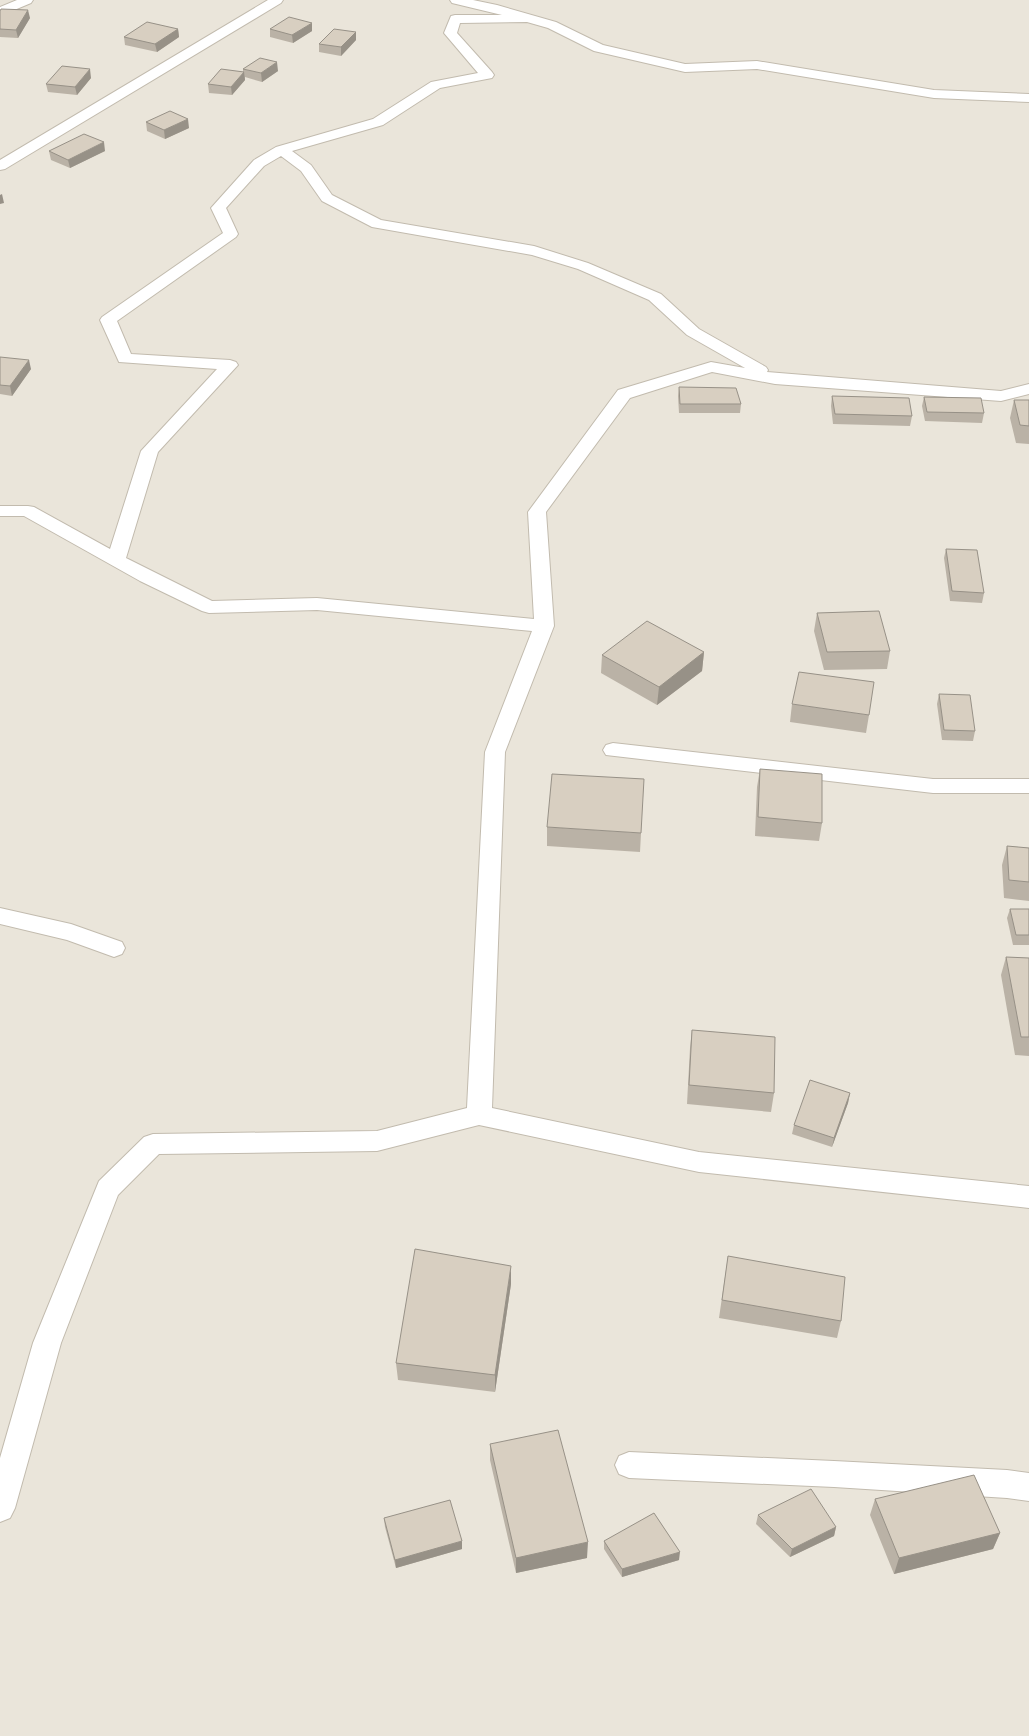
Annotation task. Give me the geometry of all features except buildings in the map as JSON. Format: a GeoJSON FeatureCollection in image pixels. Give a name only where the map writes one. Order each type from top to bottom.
{"type":"FeatureCollection","features":[{"type":"Feature","properties":{"kind":"street"},"geometry":{"type":"LineString","coordinates":[[0,12],[28,0]]}},
{"type":"Feature","properties":{"kind":"street"},"geometry":{"type":"LineString","coordinates":[[0,166],[277,0]]}},
{"type":"Feature","properties":{"kind":"street"},"geometry":{"type":"LineString","coordinates":[[456,0],[493,8],[552,25],[599,48],[685,68],[757,65],[934,94],[1029,98]]}},
{"type":"Feature","properties":{"kind":"street"},"geometry":{"type":"LineString","coordinates":[[116,560],[150,451],[230,365],[125,359],[108,320],[230,234],[218,208],[259,163],[281,150],[378,122],[436,85],[487,75],[450,33],[455,19],[528,18]]}},
{"type":"Feature","properties":{"kind":"street"},"geometry":{"type":"LineString","coordinates":[[281,150],[306,168],[327,198],[377,224],[534,251],[583,266],[655,298],[693,332],[775,379]]}},
{"type":"Feature","properties":{"kind":"street"},"geometry":{"type":"LineString","coordinates":[[479,1115],[495,752],[544,626],[537,512],[624,394],[711,367],[775,379],[1001,396],[1029,389]]}},
{"type":"Feature","properties":{"kind":"street"},"geometry":{"type":"LineString","coordinates":[[0,511],[28,511],[146,577],[209,607],[317,604],[544,626]]}},
{"type":"Feature","properties":{"kind":"street"},"geometry":{"type":"LineString","coordinates":[[613,750],[933,786],[1029,786]]}},
{"type":"Feature","properties":{"kind":"street"},"geometry":{"type":"LineString","coordinates":[[0,916],[71,932],[114,948]]}},
{"type":"Feature","properties":{"kind":"street"},"geometry":{"type":"LineString","coordinates":[[0,1508],[47,1343],[108,1189],[153,1144],[377,1141],[479,1115],[699,1162],[1029,1197]]}},
{"type":"Feature","properties":{"kind":"street"},"geometry":{"type":"LineString","coordinates":[[629,1465],[834,1474],[1007,1484],[1029,1487]]}},
{"type":"Feature","properties":{"kind":"shaded area"},"geometry":{"type":"Polygon","coordinates":[[[0,0],[1029,0],[1029,1736],[0,1736],[0,0]]]}}]}
